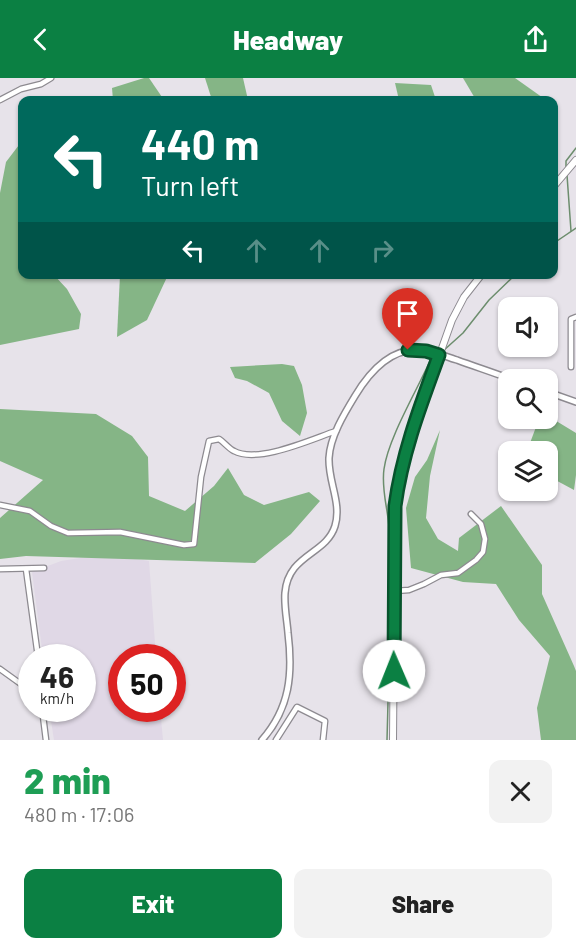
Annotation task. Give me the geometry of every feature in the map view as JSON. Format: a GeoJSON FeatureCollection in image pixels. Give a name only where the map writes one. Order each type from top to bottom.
{"type":"FeatureCollection","features":[{"type":"Feature","properties":{"kind":"main road"},"geometry":{"type":"LineString","coordinates":[[558,182],[576,160]]}},
{"type":"Feature","properties":{"kind":"main road"},"geometry":{"type":"LineString","coordinates":[[393,740],[395,506],[399,477],[405,452],[455,312],[478,279]]}},
{"type":"Feature","properties":{"kind":"street"},"geometry":{"type":"LineString","coordinates":[[0,100],[51,78]]}},
{"type":"Feature","properties":{"kind":"street"},"geometry":{"type":"LineString","coordinates":[[574,368],[571,319],[576,317]]}},
{"type":"Feature","properties":{"kind":"street"},"geometry":{"type":"LineString","coordinates":[[262,740],[284,706],[290,683],[285,598],[290,576],[300,561],[327,540],[334,526],[337,505],[330,476],[330,448],[336,431],[361,385],[380,363],[408,350],[440,352],[498,374]]}},
{"type":"Feature","properties":{"kind":"street"},"geometry":{"type":"LineString","coordinates":[[558,396],[576,402]]}},
{"type":"Feature","properties":{"kind":"street"},"geometry":{"type":"LineString","coordinates":[[0,505],[30,511],[55,529],[68,533],[114,532],[187,545],[194,544],[201,477],[209,441],[219,439],[234,451],[266,453],[279,451],[336,431]]}},
{"type":"Feature","properties":{"kind":"street"},"geometry":{"type":"LineString","coordinates":[[395,591],[409,590],[441,575],[458,573],[476,560],[484,547],[485,539],[481,524],[471,514]]}},
{"type":"Feature","properties":{"kind":"street"},"geometry":{"type":"LineString","coordinates":[[0,568],[44,568]]}},
{"type":"Feature","properties":{"kind":"street"},"geometry":{"type":"LineString","coordinates":[[26,569],[36,644]]}},
{"type":"Feature","properties":{"kind":"street"},"geometry":{"type":"LineString","coordinates":[[0,669],[18,682]]}},
{"type":"Feature","properties":{"kind":"street"},"geometry":{"type":"LineString","coordinates":[[276,740],[297,707],[325,721],[323,740]]}},
{"type":"Feature","properties":{"kind":"street"},"geometry":{"type":"LineString","coordinates":[[44,722],[46,740]]}},
{"type":"Feature","properties":{"kind":"shaded area"},"geometry":{"type":"Polygon","coordinates":[[[106,554],[149,561],[155,644],[108,644],[108,722],[161,722],[163,740],[54,740],[51,722],[96,722],[96,644],[41,644],[32,572],[61,561],[106,554]]]}},
{"type":"Feature","properties":{"kind":"green space"},"geometry":{"type":"Polygon","coordinates":[[[149,78],[161,96],[113,96],[112,88],[149,78]]]}},
{"type":"Feature","properties":{"kind":"green space"},"geometry":{"type":"Polygon","coordinates":[[[205,78],[243,78],[247,96],[211,96],[205,78]]]}},
{"type":"Feature","properties":{"kind":"green space"},"geometry":{"type":"Polygon","coordinates":[[[463,78],[515,78],[540,96],[474,96],[463,78]]]}},
{"type":"Feature","properties":{"kind":"green space"},"geometry":{"type":"Polygon","coordinates":[[[395,83],[431,85],[435,96],[398,96],[395,83]]]}},
{"type":"Feature","properties":{"kind":"green space"},"geometry":{"type":"Polygon","coordinates":[[[18,146],[18,279],[58,279],[67,289],[81,314],[79,329],[0,345],[0,193],[6,162],[18,146]]]}},
{"type":"Feature","properties":{"kind":"green space"},"geometry":{"type":"Polygon","coordinates":[[[120,279],[166,279],[147,320],[117,337],[120,279]]]}},
{"type":"Feature","properties":{"kind":"green space"},"geometry":{"type":"Polygon","coordinates":[[[282,364],[294,366],[302,385],[307,413],[300,436],[282,421],[269,393],[247,381],[235,378],[230,367],[282,364]]]}},
{"type":"Feature","properties":{"kind":"green space"},"geometry":{"type":"Polygon","coordinates":[[[0,409],[96,414],[132,436],[148,457],[149,496],[185,511],[214,486],[228,468],[244,495],[264,505],[309,492],[320,501],[291,534],[255,563],[26,556],[0,559],[0,518],[43,480],[0,461],[0,409]]]}},
{"type":"Feature","properties":{"kind":"green space"},"geometry":{"type":"Polygon","coordinates":[[[558,422],[576,433],[574,490],[558,481],[558,441],[531,441],[535,429],[558,429],[558,422]]]}},
{"type":"Feature","properties":{"kind":"green space"},"geometry":{"type":"Polygon","coordinates":[[[440,430],[430,476],[426,518],[438,539],[458,551],[459,538],[501,506],[542,565],[542,594],[576,671],[576,740],[541,740],[537,708],[550,656],[519,620],[496,584],[463,582],[411,568],[406,508],[415,477],[427,460],[440,430]]]}},
{"type":"Feature","properties":{"kind":"waterway"},"geometry":{"type":"LineString","coordinates":[[566,167],[566,161],[576,148]]}},
{"type":"Feature","properties":{"kind":"waterway"},"geometry":{"type":"LineString","coordinates":[[567,175],[571,231]]}},
{"type":"Feature","properties":{"kind":"waterway"},"geometry":{"type":"LineString","coordinates":[[558,240],[576,228]]}},
{"type":"Feature","properties":{"kind":"waterway"},"geometry":{"type":"LineString","coordinates":[[443,351],[463,333],[489,300],[511,279]]}},
{"type":"Feature","properties":{"kind":"waterway"},"geometry":{"type":"LineString","coordinates":[[387,740],[390,555],[383,484],[384,469],[391,444],[403,416],[429,363],[435,358]]}},
{"type":"Feature","properties":{"kind":"route"},"geometry":{"type":"LineString","coordinates":[[394,671],[393,618],[395,612],[397,488],[405,452],[439,355],[421,350],[408,350]]}}]}
